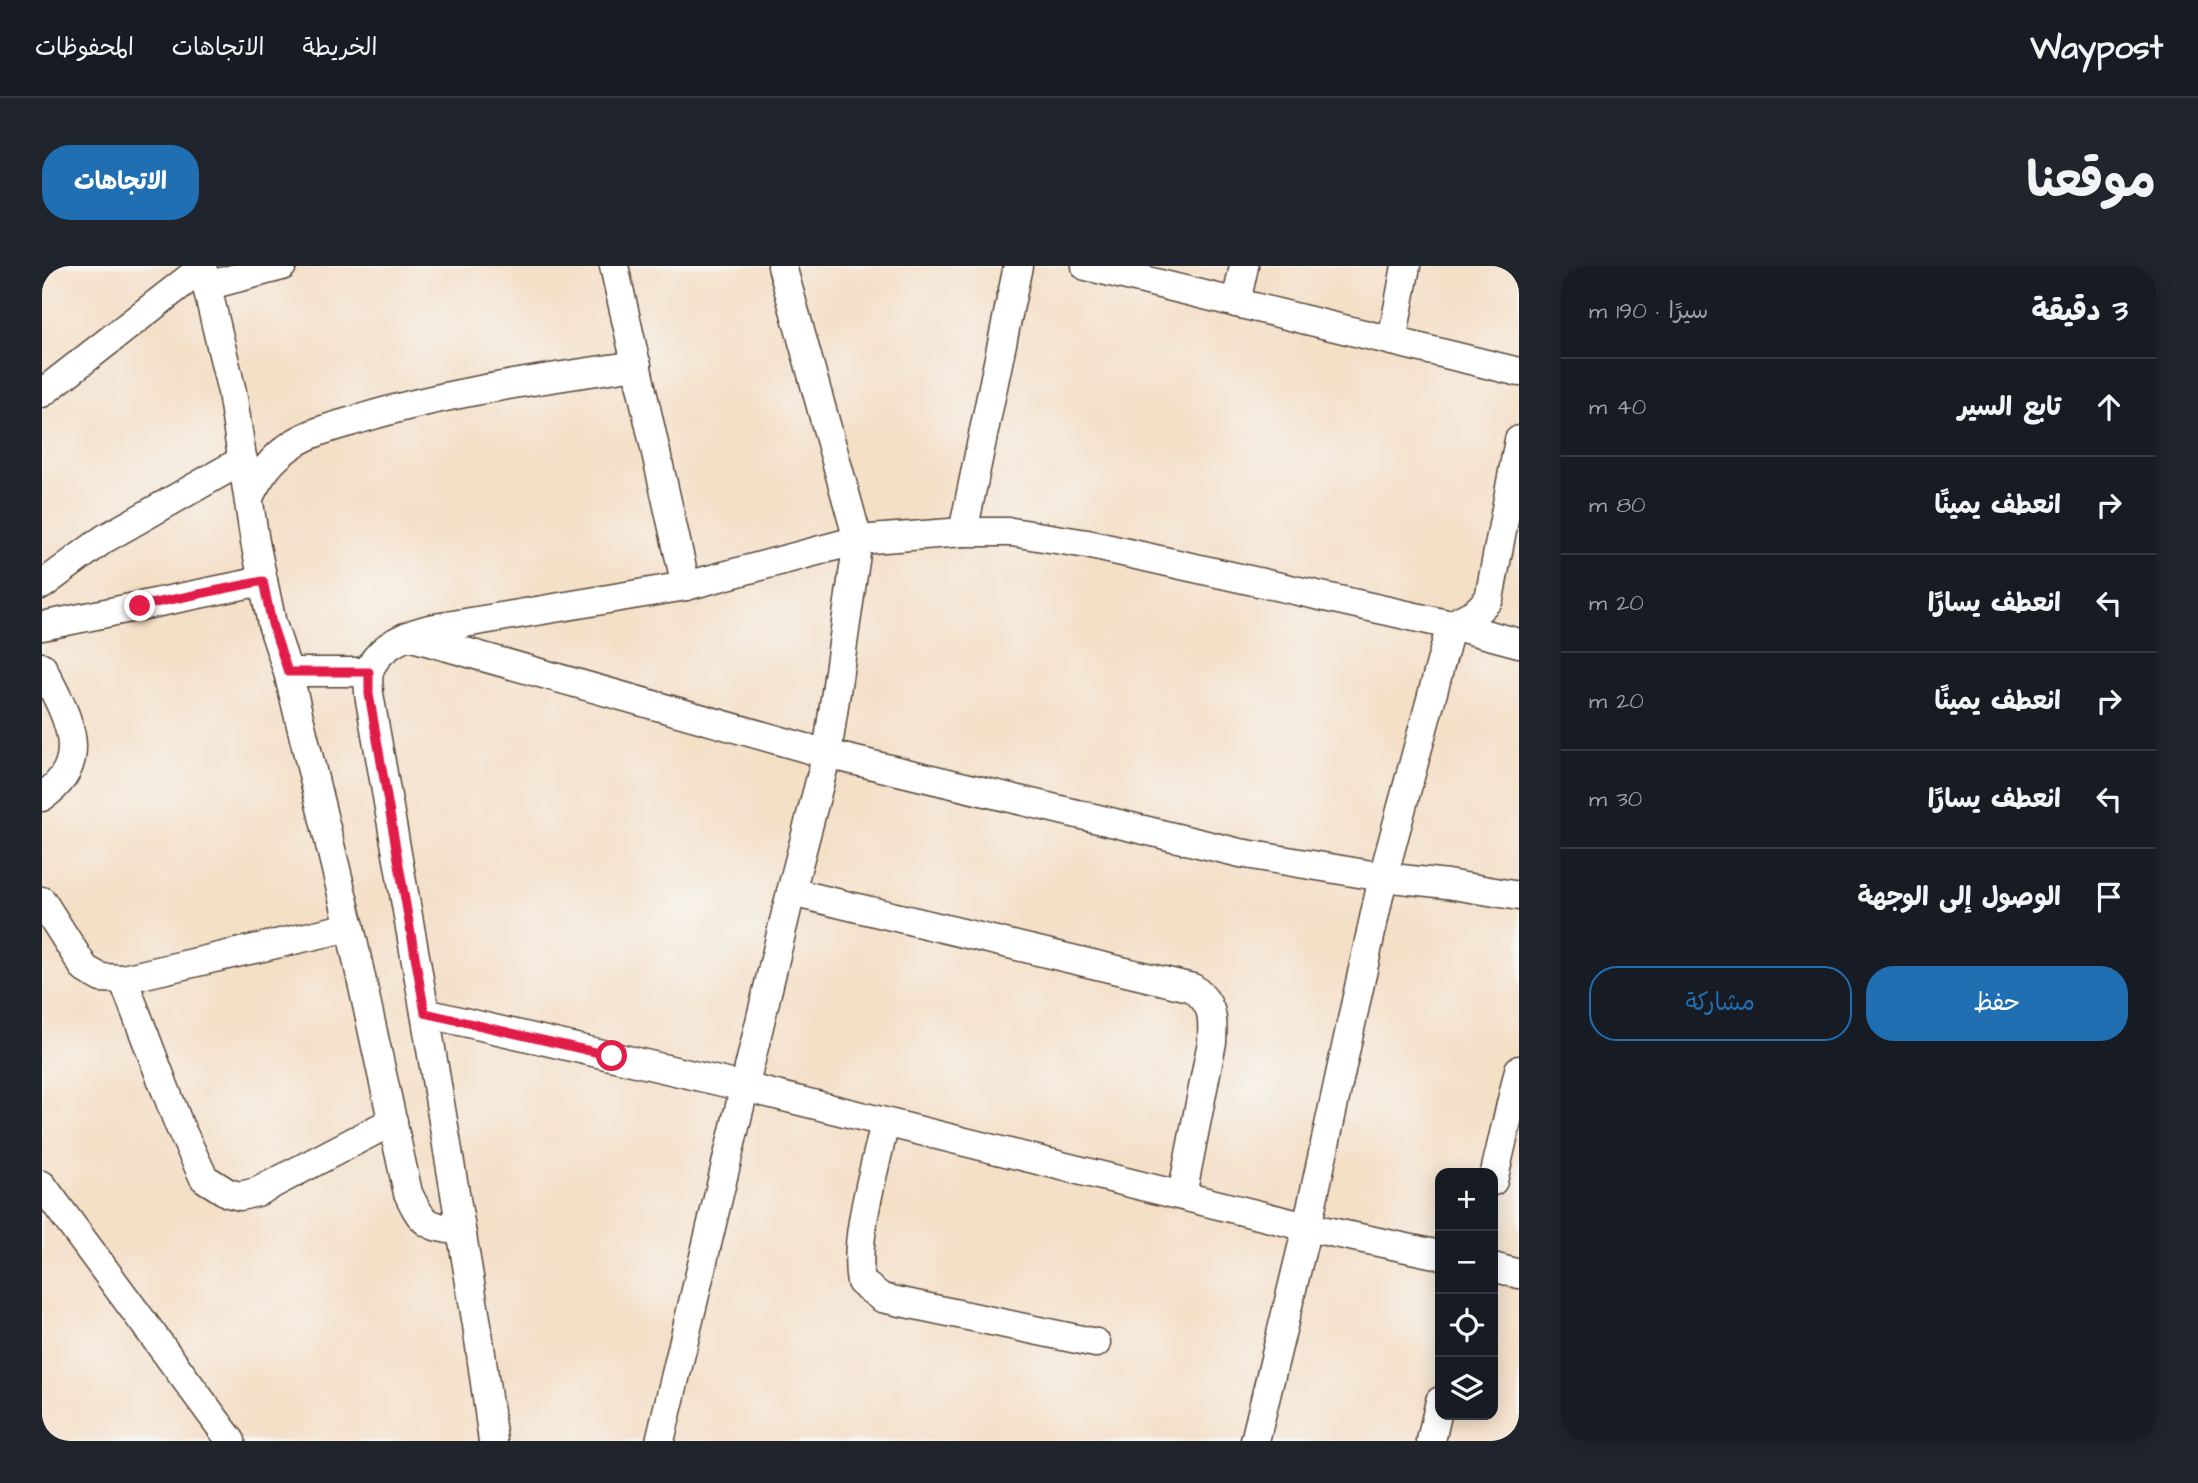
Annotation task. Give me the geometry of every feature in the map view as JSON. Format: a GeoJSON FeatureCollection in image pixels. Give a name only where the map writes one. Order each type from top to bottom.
{"type":"FeatureCollection","features":[{"type":"Feature","properties":{"kind":"street"},"geometry":{"type":"LineString","coordinates":[[42,393],[203,273],[282,266]]}},
{"type":"Feature","properties":{"kind":"street"},"geometry":{"type":"LineString","coordinates":[[614,266],[686,586]]}},
{"type":"Feature","properties":{"kind":"street"},"geometry":{"type":"LineString","coordinates":[[660,1441],[791,892],[827,754],[858,540],[782,266]]}},
{"type":"Feature","properties":{"kind":"street"},"geometry":{"type":"LineString","coordinates":[[962,532],[1018,266]]}},
{"type":"Feature","properties":{"kind":"street"},"geometry":{"type":"LineString","coordinates":[[1086,266],[1519,372]]}},
{"type":"Feature","properties":{"kind":"street"},"geometry":{"type":"LineString","coordinates":[[1236,303],[1244,266]]}},
{"type":"Feature","properties":{"kind":"street"},"geometry":{"type":"LineString","coordinates":[[1392,341],[1406,266]]}},
{"type":"Feature","properties":{"kind":"street"},"geometry":{"type":"LineString","coordinates":[[203,273],[232,392],[272,624],[288,672],[350,927],[408,1193],[418,1216],[434,1227],[461,1231]]}},
{"type":"Feature","properties":{"kind":"street"},"geometry":{"type":"LineString","coordinates":[[249,497],[259,476],[271,461],[295,443],[330,428],[414,403],[468,391],[637,365]]}},
{"type":"Feature","properties":{"kind":"street"},"geometry":{"type":"LineString","coordinates":[[1255,1441],[1307,1227],[1383,877],[1451,625],[1476,612],[1489,599],[1519,440]]}},
{"type":"Feature","properties":{"kind":"street"},"geometry":{"type":"LineString","coordinates":[[42,585],[104,539],[243,460]]}},
{"type":"Feature","properties":{"kind":"street"},"geometry":{"type":"LineString","coordinates":[[493,1441],[425,1013],[369,694],[369,672],[380,654],[405,635],[429,629],[686,586],[858,540],[962,532],[1012,532],[1087,544],[1451,625],[1519,643]]}},
{"type":"Feature","properties":{"kind":"street"},"geometry":{"type":"LineString","coordinates":[[42,626],[263,581]]}},
{"type":"Feature","properties":{"kind":"street"},"geometry":{"type":"LineString","coordinates":[[405,635],[827,754],[1240,853],[1519,896]]}},
{"type":"Feature","properties":{"kind":"street"},"geometry":{"type":"LineString","coordinates":[[42,667],[67,717],[73,747],[69,767],[58,786],[42,797]]}},
{"type":"Feature","properties":{"kind":"street"},"geometry":{"type":"LineString","coordinates":[[288,672],[369,672]]}},
{"type":"Feature","properties":{"kind":"street"},"geometry":{"type":"LineString","coordinates":[[791,892],[1193,988],[1206,999],[1213,1017],[1212,1042],[1182,1195]]}},
{"type":"Feature","properties":{"kind":"street"},"geometry":{"type":"LineString","coordinates":[[42,901],[85,969],[101,978],[123,979],[350,927]]}},
{"type":"Feature","properties":{"kind":"street"},"geometry":{"type":"LineString","coordinates":[[123,979],[179,1125],[204,1178],[228,1194],[240,1196],[257,1192],[393,1121]]}},
{"type":"Feature","properties":{"kind":"street"},"geometry":{"type":"LineString","coordinates":[[425,1013],[744,1087],[1307,1227],[1435,1254]]}},
{"type":"Feature","properties":{"kind":"street"},"geometry":{"type":"LineString","coordinates":[[1496,1168],[1519,1070]]}},
{"type":"Feature","properties":{"kind":"street"},"geometry":{"type":"LineString","coordinates":[[885,1123],[860,1238],[858,1265],[861,1282],[882,1298],[1096,1343]]}},
{"type":"Feature","properties":{"kind":"street"},"geometry":{"type":"LineString","coordinates":[[42,1185],[231,1441]]}},
{"type":"Feature","properties":{"kind":"street"},"geometry":{"type":"LineString","coordinates":[[1498,1268],[1519,1274]]}},
{"type":"Feature","properties":{"kind":"street"},"geometry":{"type":"LineString","coordinates":[[1431,1441],[1436,1420]]}},
{"type":"Feature","properties":{"kind":"route"},"geometry":{"type":"LineString","coordinates":[[140,606],[263,581],[272,624],[288,672],[369,672],[369,694],[425,1013],[612,1056]]}}]}
